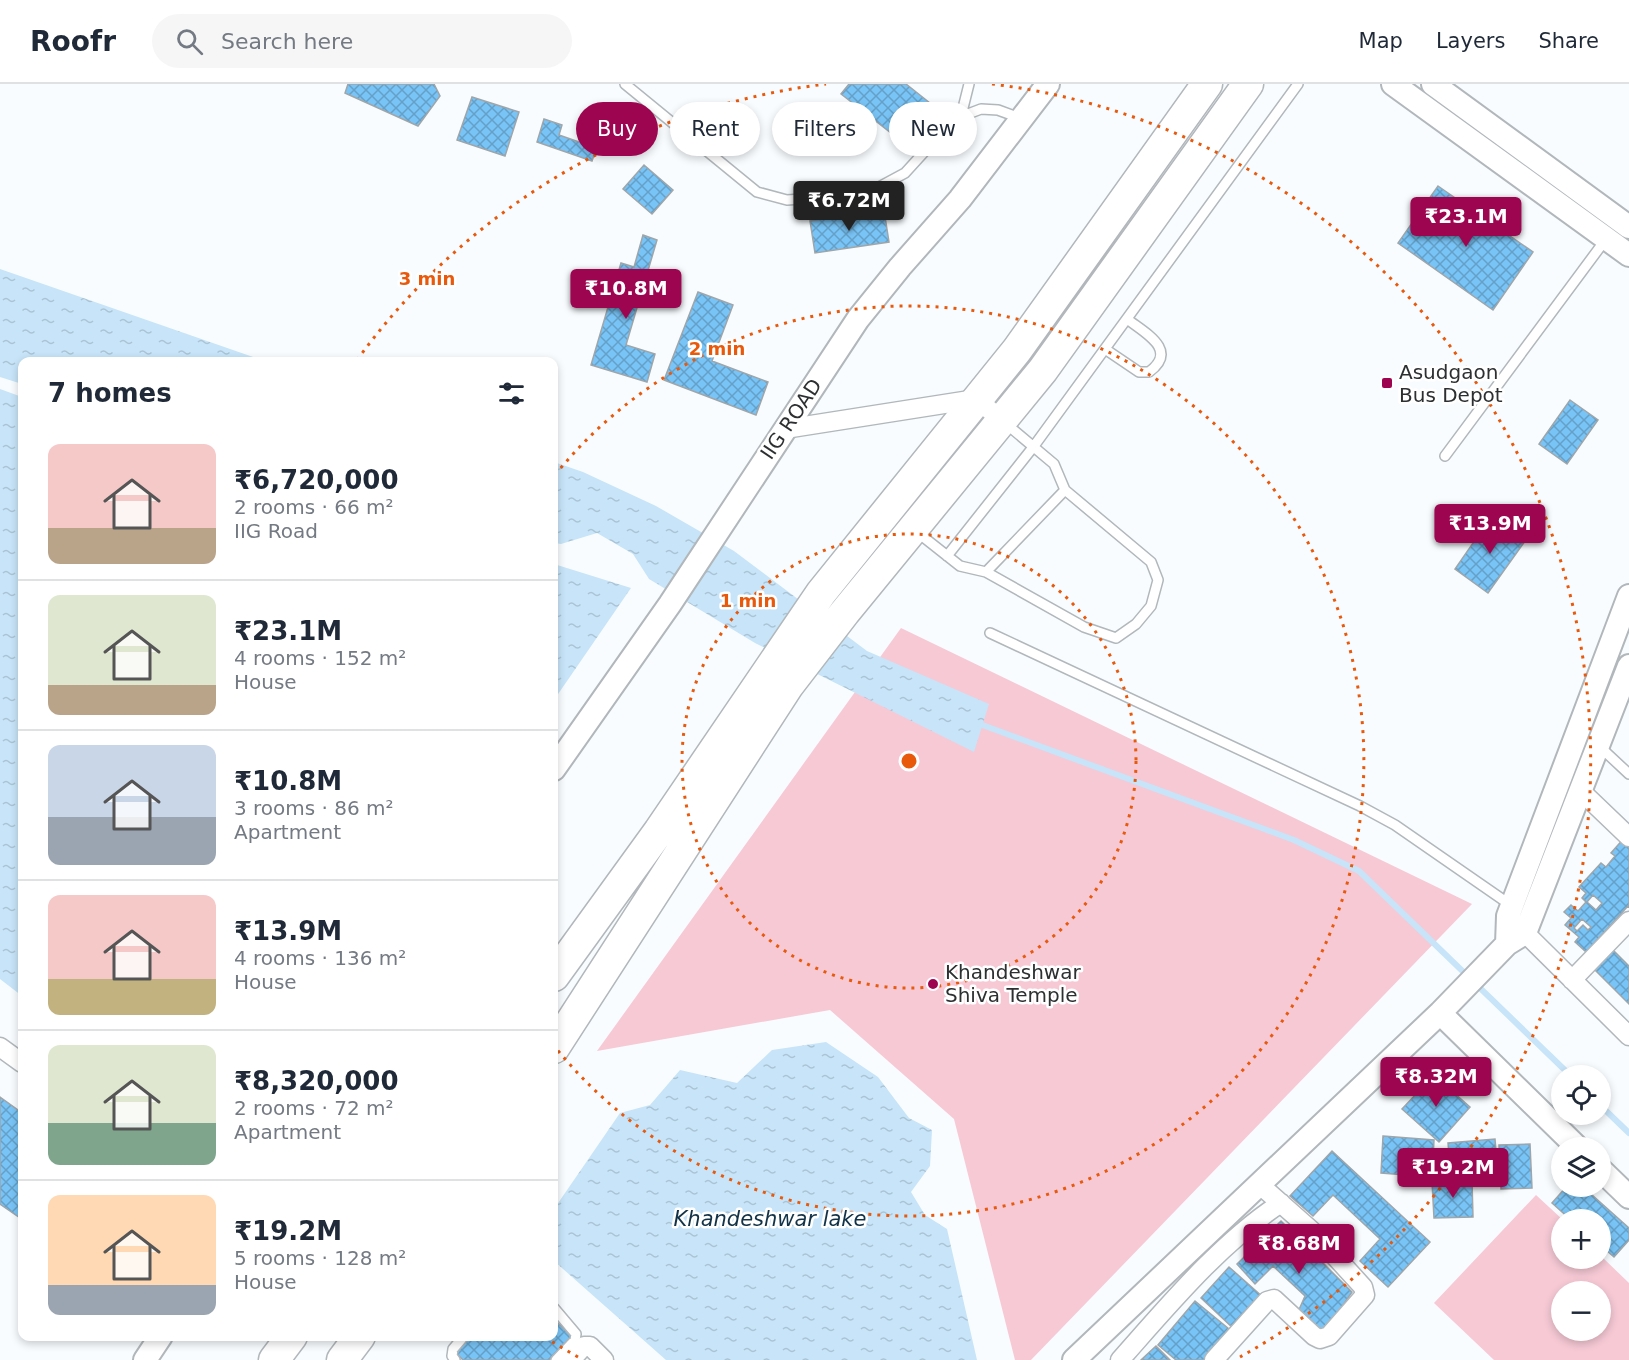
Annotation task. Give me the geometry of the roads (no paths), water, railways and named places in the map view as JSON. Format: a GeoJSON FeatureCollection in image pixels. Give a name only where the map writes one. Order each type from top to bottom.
{"type":"FeatureCollection","features":[{"type":"Feature","properties":{"kind":"highway"},"geometry":{"type":"LineString","coordinates":[[558,1041],[778,678],[821,593],[1017,350],[1207,84]]}},
{"type":"Feature","properties":{"kind":"highway"},"geometry":{"type":"LineString","coordinates":[[558,970],[659,831],[778,678],[845,612],[1043,370],[1248,87]]}},
{"type":"Feature","properties":{"kind":"highway"},"geometry":{"type":"LineString","coordinates":[[274,1360],[288,1341]]}},
{"type":"Feature","properties":{"kind":"highway"},"geometry":{"type":"LineString","coordinates":[[342,1360],[356,1341]]}},
{"type":"Feature","properties":{"kind":"street","name":"IIG ROAD"},"geometry":{"type":"LineString","coordinates":[[558,763],[670,604],[858,319],[960,200],[1048,84]]}},
{"type":"Feature","properties":{"kind":"street"},"geometry":{"type":"LineString","coordinates":[[1393,84],[1629,255]]}},
{"type":"Feature","properties":{"kind":"street"},"geometry":{"type":"LineString","coordinates":[[1433,84],[1625,223]]}},
{"type":"Feature","properties":{"kind":"street"},"geometry":{"type":"LineString","coordinates":[[785,429],[976,399],[1002,420]]}},
{"type":"Feature","properties":{"kind":"street"},"geometry":{"type":"LineString","coordinates":[[1629,596],[1510,911],[1515,938],[1572,980],[1629,1036]]}},
{"type":"Feature","properties":{"kind":"street"},"geometry":{"type":"LineString","coordinates":[[1589,702],[1627,677]]}},
{"type":"Feature","properties":{"kind":"street"},"geometry":{"type":"LineString","coordinates":[[1074,1360],[1440,1013],[1515,938],[1582,792],[1627,677]]}},
{"type":"Feature","properties":{"kind":"street"},"geometry":{"type":"LineString","coordinates":[[1582,792],[1629,837]]}},
{"type":"Feature","properties":{"kind":"street"},"geometry":{"type":"LineString","coordinates":[[1572,980],[1629,921]]}},
{"type":"Feature","properties":{"kind":"street"},"geometry":{"type":"LineString","coordinates":[[1440,1013],[1567,1137]]}},
{"type":"Feature","properties":{"kind":"street"},"geometry":{"type":"LineString","coordinates":[[0,1047],[18,1060]]}},
{"type":"Feature","properties":{"kind":"street"},"geometry":{"type":"LineString","coordinates":[[1611,1180],[1629,1197]]}},
{"type":"Feature","properties":{"kind":"street"},"geometry":{"type":"LineString","coordinates":[[1214,1360],[1267,1301],[1274,1299],[1320,1339],[1329,1336],[1365,1295],[1364,1287],[1311,1230],[1259,1184]]}},
{"type":"Feature","properties":{"kind":"street"},"geometry":{"type":"LineString","coordinates":[[1120,1360],[1230,1244],[1281,1203]]}},
{"type":"Feature","properties":{"kind":"street"},"geometry":{"type":"LineString","coordinates":[[145,1360],[157,1341]]}},
{"type":"Feature","properties":{"kind":"street"},"geometry":{"type":"LineString","coordinates":[[571,1360],[584,1347],[590,1346],[604,1360]]}},
{"type":"Feature","properties":{"kind":"lane"},"geometry":{"type":"LineString","coordinates":[[625,84],[757,192],[787,200],[845,196],[879,188],[905,173],[920,156]]}},
{"type":"Feature","properties":{"kind":"lane"},"geometry":{"type":"LineString","coordinates":[[964,102],[969,84]]}},
{"type":"Feature","properties":{"kind":"lane"},"geometry":{"type":"LineString","coordinates":[[947,556],[1034,446],[1298,84]]}},
{"type":"Feature","properties":{"kind":"lane"},"geometry":{"type":"LineString","coordinates":[[977,110],[998,110],[1022,119]]}},
{"type":"Feature","properties":{"kind":"lane"},"geometry":{"type":"LineString","coordinates":[[1445,456],[1606,239],[1625,223]]}},
{"type":"Feature","properties":{"kind":"lane"},"geometry":{"type":"LineString","coordinates":[[1105,349],[1139,372],[1149,372],[1160,360],[1162,353],[1157,344],[1127,319]]}},
{"type":"Feature","properties":{"kind":"lane"},"geometry":{"type":"LineString","coordinates":[[913,529],[960,566],[986,572],[1084,627],[1116,638],[1136,624],[1151,606],[1158,580],[1151,562],[1065,490],[1054,464],[1002,420]]}},
{"type":"Feature","properties":{"kind":"lane"},"geometry":{"type":"LineString","coordinates":[[986,572],[1065,490]]}},
{"type":"Feature","properties":{"kind":"lane"},"geometry":{"type":"LineString","coordinates":[[990,633],[1360,806],[1395,825],[1510,911],[1515,938]]}},
{"type":"Feature","properties":{"kind":"lane"},"geometry":{"type":"LineString","coordinates":[[1599,746],[1629,774]]}},
{"type":"Feature","properties":{"kind":"lane"},"geometry":{"type":"LineString","coordinates":[[556,1360],[575,1340],[576,1334],[558,1313]]}},
{"type":"Feature","properties":{"kind":"lane"},"geometry":{"type":"LineString","coordinates":[[455,1360],[452,1356],[453,1349],[460,1341]]}},
{"type":"Feature","properties":{"kind":"water"},"geometry":{"type":"Polygon","coordinates":[[[0,269],[253,357],[18,357],[18,383],[0,377],[0,269]]]}},
{"type":"Feature","properties":{"kind":"water"},"geometry":{"type":"Polygon","coordinates":[[[0,389],[18,396],[18,993],[0,979],[0,389]]]}},
{"type":"Feature","properties":{"kind":"water"},"geometry":{"type":"Polygon","coordinates":[[[558,463],[583,472],[656,506],[734,551],[867,651],[989,704],[974,752],[755,643],[649,579],[633,554],[597,533],[558,544],[558,463]]]}},
{"type":"Feature","properties":{"kind":"water"},"geometry":{"type":"Polygon","coordinates":[[[558,565],[631,588],[558,694],[558,565]]]}},
{"type":"Feature","properties":{"kind":"water","name":"Khandeshwar lake"},"geometry":{"type":"Polygon","coordinates":[[[826,1042],[878,1077],[909,1118],[932,1130],[930,1166],[911,1192],[925,1215],[947,1229],[977,1360],[666,1360],[558,1265],[558,1203],[620,1113],[650,1105],[680,1070],[737,1083],[772,1050],[826,1042]]]}},
{"type":"Feature","properties":{"kind":"waterway"},"geometry":{"type":"LineString","coordinates":[[977,723],[1294,840],[1359,871],[1560,1065]]}},
{"type":"Feature","properties":{"kind":"waterway"},"geometry":{"type":"LineString","coordinates":[[1611,1116],[1629,1133]]}},
{"type":"Feature","properties":{"kind":"place","name":"Asudgaon Bus Depot"},"geometry":{"type":"Point","coordinates":[1387,383]}},
{"type":"Feature","properties":{"kind":"place","name":"Khandeshwar Shiva Temple"},"geometry":{"type":"Point","coordinates":[933,984]}}]}
